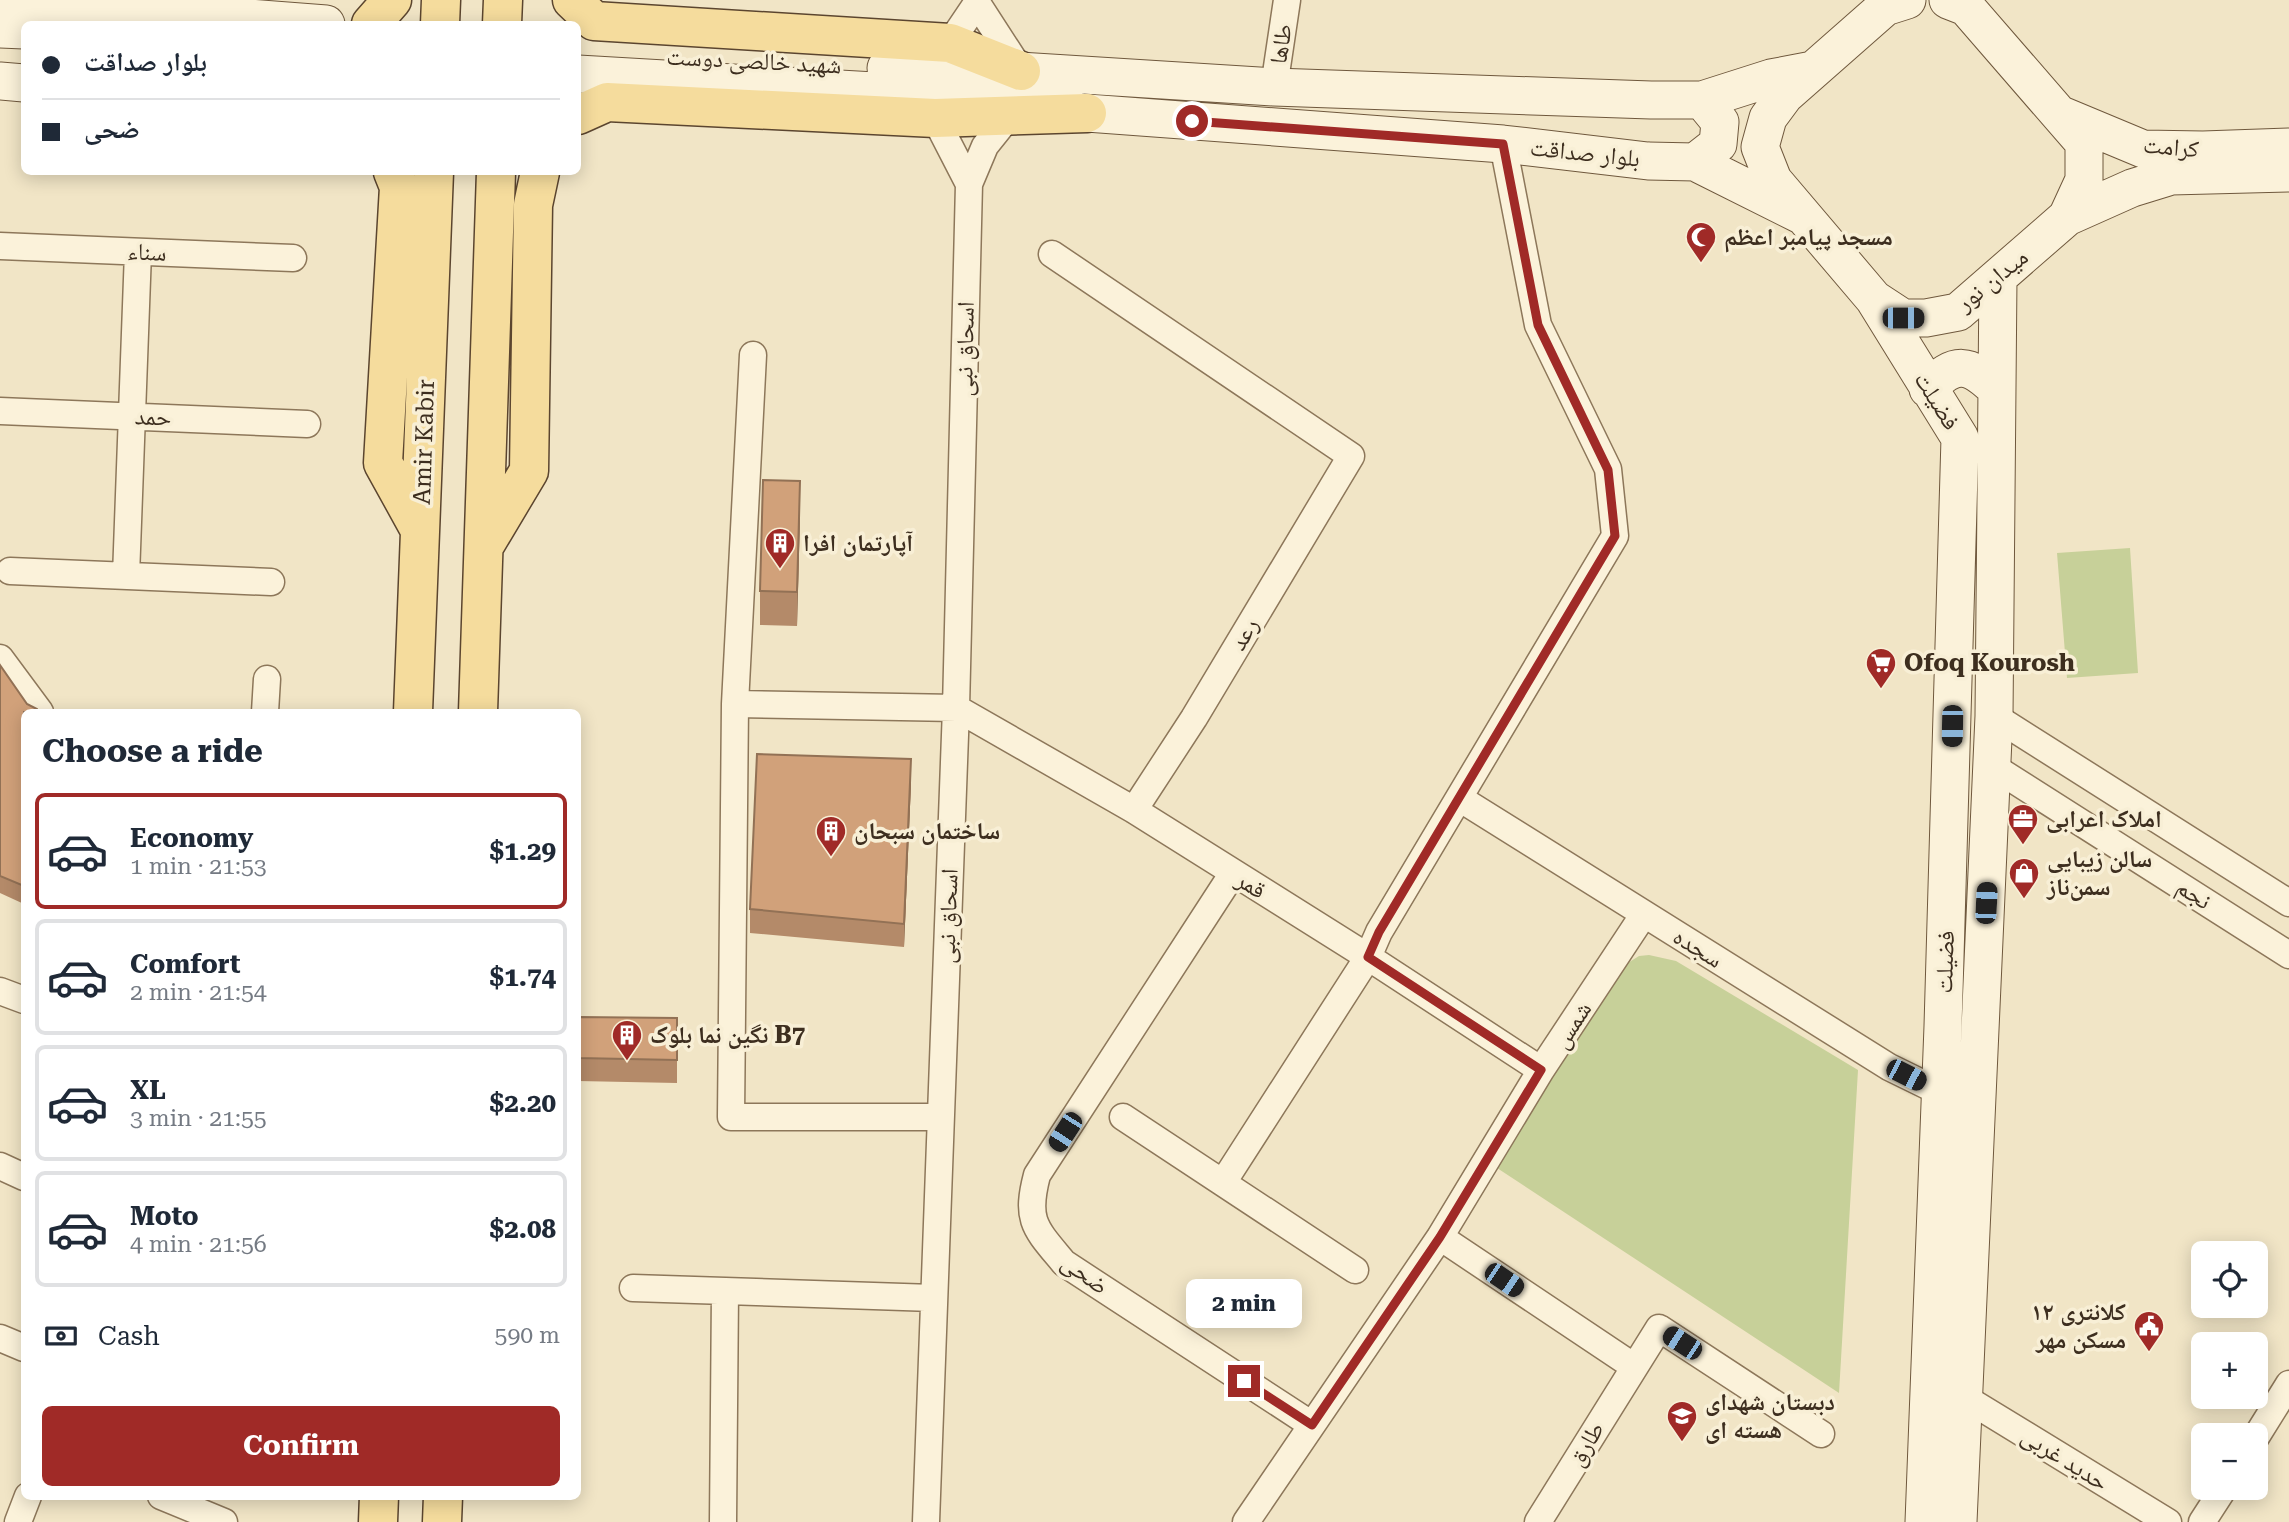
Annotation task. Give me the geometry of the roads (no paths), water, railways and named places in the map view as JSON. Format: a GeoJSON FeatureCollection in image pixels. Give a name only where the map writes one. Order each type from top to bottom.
{"type":"FeatureCollection","features":[{"type":"Feature","properties":{"kind":"main road"},"geometry":{"type":"LineString","coordinates":[[374,21],[393,0]]}},
{"type":"Feature","properties":{"kind":"main road"},"geometry":{"type":"LineString","coordinates":[[440,21],[441,0]]}},
{"type":"Feature","properties":{"kind":"main road"},"geometry":{"type":"LineString","coordinates":[[502,21],[503,0]]}},
{"type":"Feature","properties":{"kind":"main road"},"geometry":{"type":"LineString","coordinates":[[568,9],[594,21],[935,82],[999,88],[1087,113]]}},
{"type":"Feature","properties":{"kind":"main road"},"geometry":{"type":"LineString","coordinates":[[581,114],[607,102],[935,82],[999,88]]}},
{"type":"Feature","properties":{"kind":"main road"},"geometry":{"type":"LineString","coordinates":[[394,175],[399,187],[383,463],[421,532]]}},
{"type":"Feature","properties":{"kind":"main road","name":"Amir Kabir"},"geometry":{"type":"LineString","coordinates":[[413,709],[434,175]]}},
{"type":"Feature","properties":{"kind":"main road"},"geometry":{"type":"LineString","coordinates":[[478,709],[496,175]]}},
{"type":"Feature","properties":{"kind":"main road"},"geometry":{"type":"LineString","coordinates":[[485,545],[529,471],[533,205],[539,175]]}},
{"type":"Feature","properties":{"kind":"main road"},"geometry":{"type":"LineString","coordinates":[[378,1522],[379,1500]]}},
{"type":"Feature","properties":{"kind":"main road"},"geometry":{"type":"LineString","coordinates":[[442,1522],[443,1500]]}},
{"type":"Feature","properties":{"kind":"street","name":"طاها"},"geometry":{"type":"LineString","coordinates":[[1274,87],[1287,0]]}},
{"type":"Feature","properties":{"kind":"street"},"geometry":{"type":"LineString","coordinates":[[1843,43],[1861,0]]}},
{"type":"Feature","properties":{"kind":"street","name":"میدان نور"},"geometry":{"type":"LineString","coordinates":[[1907,0],[1885,7],[1785,95],[1768,118],[1760,147],[1773,180],[1874,299],[1903,318],[1926,318],[1958,312],[2067,217],[2084,180],[2084,143],[1984,16],[1948,0]]}},
{"type":"Feature","properties":{"kind":"street"},"geometry":{"type":"LineString","coordinates":[[969,184],[935,82],[977,1]]}},
{"type":"Feature","properties":{"kind":"street"},"geometry":{"type":"LineString","coordinates":[[969,184],[985,146],[999,88],[977,1]]}},
{"type":"Feature","properties":{"kind":"street"},"geometry":{"type":"LineString","coordinates":[[0,2],[81,5],[287,21]]}},
{"type":"Feature","properties":{"kind":"street"},"geometry":{"type":"LineString","coordinates":[[0,29],[21,30]]}},
{"type":"Feature","properties":{"kind":"street","name":"شهید خالصی دوست"},"geometry":{"type":"LineString","coordinates":[[581,52],[935,82]]}},
{"type":"Feature","properties":{"kind":"street"},"geometry":{"type":"LineString","coordinates":[[0,59],[21,60]]}},
{"type":"Feature","properties":{"kind":"street","name":"بلوار صداقت"},"geometry":{"type":"LineString","coordinates":[[999,88],[1274,87],[1702,100],[1771,78],[1813,70]]}},
{"type":"Feature","properties":{"kind":"street","name":"شهید خالصی دوست"},"geometry":{"type":"LineString","coordinates":[[581,74],[935,82]]}},
{"type":"Feature","properties":{"kind":"street"},"geometry":{"type":"LineString","coordinates":[[0,81],[21,83]]}},
{"type":"Feature","properties":{"kind":"street"},"geometry":{"type":"LineString","coordinates":[[1695,162],[1718,144],[1720,122],[1702,100]]}},
{"type":"Feature","properties":{"kind":"street","name":"بلوار صداقت"},"geometry":{"type":"LineString","coordinates":[[1087,113],[1503,144],[1648,160],[1695,162],[1804,216]]}},
{"type":"Feature","properties":{"kind":"street","name":"کرامت"},"geometry":{"type":"LineString","coordinates":[[2059,114],[2143,149],[2203,150],[2289,146]]}},
{"type":"Feature","properties":{"kind":"street"},"geometry":{"type":"LineString","coordinates":[[1224,1181],[1368,957],[1379,932],[1615,536],[1608,470],[1538,325],[1503,144]]}},
{"type":"Feature","properties":{"kind":"street","name":"کرامت"},"geometry":{"type":"LineString","coordinates":[[2067,217],[2132,188],[2171,176],[2289,173]]}},
{"type":"Feature","properties":{"kind":"street","name":"اسحاق نبی"},"geometry":{"type":"LineString","coordinates":[[926,1522],[956,708],[969,184]]}},
{"type":"Feature","properties":{"kind":"street","name":"سناء"},"geometry":{"type":"LineString","coordinates":[[0,246],[293,258]]}},
{"type":"Feature","properties":{"kind":"street"},"geometry":{"type":"LineString","coordinates":[[126,576],[138,252]]}},
{"type":"Feature","properties":{"kind":"street","name":"رعد"},"geometry":{"type":"LineString","coordinates":[[1052,254],[1352,456],[1194,718],[1134,810]]}},
{"type":"Feature","properties":{"kind":"street","name":"فضیلت"},"geometry":{"type":"LineString","coordinates":[[1958,1522],[1994,716],[1998,278]]}},
{"type":"Feature","properties":{"kind":"street","name":"فضیلت"},"geometry":{"type":"LineString","coordinates":[[1874,299],[1960,438],[1954,705],[1924,1522]]}},
{"type":"Feature","properties":{"kind":"street"},"geometry":{"type":"LineString","coordinates":[[753,355],[735,704],[731,1117],[939,1117]]}},
{"type":"Feature","properties":{"kind":"street"},"geometry":{"type":"LineString","coordinates":[[1928,389],[1940,376],[1956,368],[1976,370],[1996,389]]}},
{"type":"Feature","properties":{"kind":"street","name":"حمد"},"geometry":{"type":"LineString","coordinates":[[0,411],[307,424]]}},
{"type":"Feature","properties":{"kind":"street"},"geometry":{"type":"LineString","coordinates":[[10,571],[271,582]]}},
{"type":"Feature","properties":{"kind":"street"},"geometry":{"type":"LineString","coordinates":[[0,658],[38,709]]}},
{"type":"Feature","properties":{"kind":"street"},"geometry":{"type":"LineString","coordinates":[[265,709],[267,678]]}},
{"type":"Feature","properties":{"kind":"street"},"geometry":{"type":"LineString","coordinates":[[735,704],[956,708]]}},
{"type":"Feature","properties":{"kind":"street"},"geometry":{"type":"LineString","coordinates":[[1954,705],[1994,716]]}},
{"type":"Feature","properties":{"kind":"street","name":"قمر"},"geometry":{"type":"LineString","coordinates":[[956,708],[1134,810],[1541,1070]]}},
{"type":"Feature","properties":{"kind":"street","name":"نجم"},"geometry":{"type":"LineString","coordinates":[[1994,716],[2289,903]]}},
{"type":"Feature","properties":{"kind":"street"},"geometry":{"type":"LineString","coordinates":[[1952,754],[1992,766]]}},
{"type":"Feature","properties":{"kind":"street","name":"نجم"},"geometry":{"type":"LineString","coordinates":[[1992,766],[2289,955]]}},
{"type":"Feature","properties":{"kind":"street","name":"سجده"},"geometry":{"type":"LineString","coordinates":[[1459,798],[1889,1067],[1940,1093]]}},
{"type":"Feature","properties":{"kind":"street","name":"ضحی"},"geometry":{"type":"LineString","coordinates":[[1233,873],[1037,1175],[1030,1205],[1040,1234],[1064,1263],[1312,1425]]}},
{"type":"Feature","properties":{"kind":"street"},"geometry":{"type":"LineString","coordinates":[[2234,920],[2258,883]]}},
{"type":"Feature","properties":{"kind":"street","name":"شمس"},"geometry":{"type":"LineString","coordinates":[[1246,1522],[1440,1237],[1541,1070],[1644,914]]}},
{"type":"Feature","properties":{"kind":"street"},"geometry":{"type":"LineString","coordinates":[[0,990],[21,999]]}},
{"type":"Feature","properties":{"kind":"street"},"geometry":{"type":"LineString","coordinates":[[1123,1117],[1224,1181],[1355,1270]]}},
{"type":"Feature","properties":{"kind":"street"},"geometry":{"type":"LineString","coordinates":[[0,1166],[21,1176]]}},
{"type":"Feature","properties":{"kind":"street"},"geometry":{"type":"LineString","coordinates":[[1440,1237],[1633,1366]]}},
{"type":"Feature","properties":{"kind":"street"},"geometry":{"type":"LineString","coordinates":[[633,1288],[933,1298]]}},
{"type":"Feature","properties":{"kind":"street"},"geometry":{"type":"LineString","coordinates":[[723,1522],[725,1291]]}},
{"type":"Feature","properties":{"kind":"street","name":"طارق"},"geometry":{"type":"LineString","coordinates":[[1538,1522],[1659,1328],[1821,1434]]}},
{"type":"Feature","properties":{"kind":"street"},"geometry":{"type":"LineString","coordinates":[[0,1338],[21,1347]]}},
{"type":"Feature","properties":{"kind":"street"},"geometry":{"type":"LineString","coordinates":[[2265,1423],[2289,1384]]}},
{"type":"Feature","properties":{"kind":"street","name":"حدید غربی"},"geometry":{"type":"LineString","coordinates":[[1962,1396],[2168,1522]]}},
{"type":"Feature","properties":{"kind":"street"},"geometry":{"type":"LineString","coordinates":[[18,1522],[26,1500]]}},
{"type":"Feature","properties":{"kind":"street"},"geometry":{"type":"LineString","coordinates":[[170,1500],[224,1522]]}},
{"type":"Feature","properties":{"kind":"street"},"geometry":{"type":"LineString","coordinates":[[2202,1522],[2216,1500]]}},
{"type":"Feature","properties":{"kind":"place","name":"مسجد پیامبر اعظم"},"geometry":{"type":"Point","coordinates":[1701,264]}},
{"type":"Feature","properties":{"kind":"place","name":"آپارتمان افرا"},"geometry":{"type":"Point","coordinates":[780,570]}},
{"type":"Feature","properties":{"kind":"place","name":"Ofoq Kourosh"},"geometry":{"type":"Point","coordinates":[1881,690]}},
{"type":"Feature","properties":{"kind":"place","name":"املاک اعرابی"},"geometry":{"type":"Point","coordinates":[2023,846]}},
{"type":"Feature","properties":{"kind":"place","name":"ساختمان سبحان"},"geometry":{"type":"Point","coordinates":[831,858]}},
{"type":"Feature","properties":{"kind":"place","name":"سالن زیبایی سمن‌ناز"},"geometry":{"type":"Point","coordinates":[2024,900]}},
{"type":"Feature","properties":{"kind":"place","name":"نگین نما بلوک B7"},"geometry":{"type":"Point","coordinates":[627,1062]}},
{"type":"Feature","properties":{"kind":"place","name":"کلانتری ۱۲ مسکن مهر"},"geometry":{"type":"Point","coordinates":[2149,1353]}},
{"type":"Feature","properties":{"kind":"place","name":"دبستان شهدای هسته ای"},"geometry":{"type":"Point","coordinates":[1682,1443]}}]}
